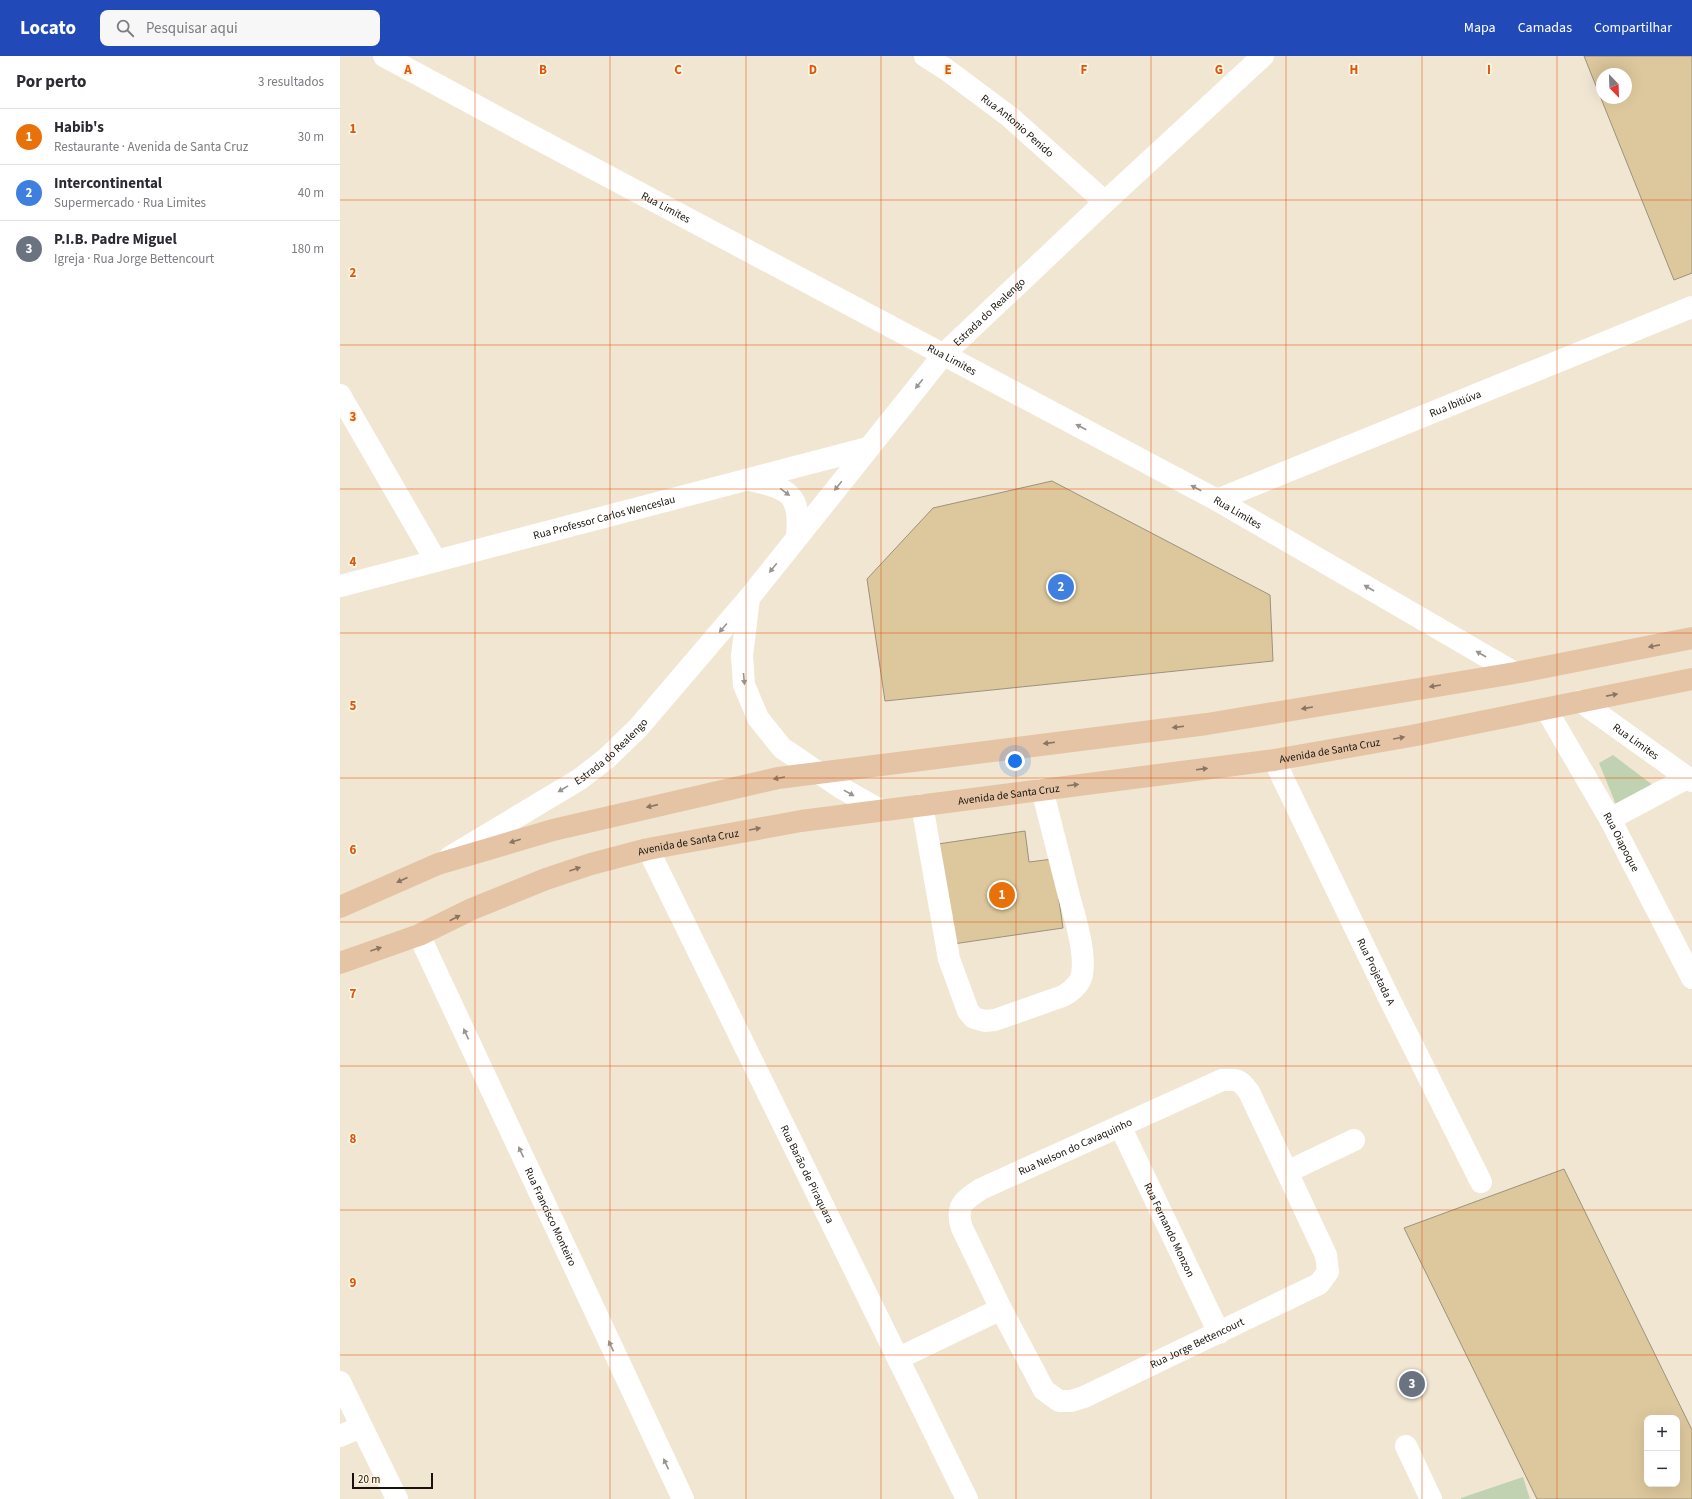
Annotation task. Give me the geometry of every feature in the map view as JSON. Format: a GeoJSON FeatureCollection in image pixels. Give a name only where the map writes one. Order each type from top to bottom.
{"type":"FeatureCollection","features":[{"type":"Feature","properties":{"kind":"main road"},"geometry":{"type":"LineString","coordinates":[[340,907],[438,864],[553,830],[778,778],[1207,724],[1515,673],[1692,638]]}},
{"type":"Feature","properties":{"kind":"main road","name":"Avenida de Santa Cruz"},"geometry":{"type":"LineString","coordinates":[[340,963],[360,954],[420,934],[508,893],[591,864],[648,849],[801,821],[1274,760],[1411,736],[1692,679]]}},
{"type":"Feature","properties":{"kind":"street","name":"Rua Limites"},"geometry":{"type":"LineString","coordinates":[[384,56],[1217,500],[1515,673]]}},
{"type":"Feature","properties":{"kind":"street","name":"Rua Antonio Penido"},"geometry":{"type":"LineString","coordinates":[[925,56],[958,78],[1010,117],[1105,202]]}},
{"type":"Feature","properties":{"kind":"street","name":"Estrada do Realengo"},"geometry":{"type":"LineString","coordinates":[[438,864],[580,778],[607,758],[638,728],[749,598],[944,354],[1263,56]]}},
{"type":"Feature","properties":{"kind":"street","name":"Rua Ibitiúva"},"geometry":{"type":"LineString","coordinates":[[1217,500],[1692,306]]}},
{"type":"Feature","properties":{"kind":"street"},"geometry":{"type":"LineString","coordinates":[[340,395],[436,561]]}},
{"type":"Feature","properties":{"kind":"street","name":"Rua Professor Carlos Wenceslau"},"geometry":{"type":"LineString","coordinates":[[340,586],[868,448]]}},
{"type":"Feature","properties":{"kind":"street"},"geometry":{"type":"LineString","coordinates":[[748,480],[775,486],[786,492],[793,499],[797,506],[799,517],[797,538]]}},
{"type":"Feature","properties":{"kind":"street"},"geometry":{"type":"LineString","coordinates":[[749,598],[742,656],[744,686],[758,718],[782,748],[843,789],[882,811]]}},
{"type":"Feature","properties":{"kind":"street","name":"Rua Limites"},"geometry":{"type":"LineString","coordinates":[[1580,701],[1690,780]]}},
{"type":"Feature","properties":{"kind":"street","name":"Rua Oiapoque"},"geometry":{"type":"LineString","coordinates":[[1546,709],[1610,818],[1692,978]]}},
{"type":"Feature","properties":{"kind":"street","name":"Rua Projetada A"},"geometry":{"type":"LineString","coordinates":[[1274,760],[1388,996],[1481,1182]]}},
{"type":"Feature","properties":{"kind":"street"},"geometry":{"type":"LineString","coordinates":[[1610,818],[1690,780]]}},
{"type":"Feature","properties":{"kind":"street"},"geometry":{"type":"LineString","coordinates":[[922,805],[949,959],[968,1011],[974,1018],[985,1021],[995,1020],[1071,992],[1079,983],[1082,976],[1083,966],[1075,920],[1042,789]]}},
{"type":"Feature","properties":{"kind":"street","name":"Rua Barão de Piraquara"},"geometry":{"type":"LineString","coordinates":[[648,849],[967,1499]]}},
{"type":"Feature","properties":{"kind":"street","name":"Rua Francisco Monteiro"},"geometry":{"type":"LineString","coordinates":[[420,934],[683,1499]]}},
{"type":"Feature","properties":{"kind":"street","name":"Rua Nelson do Cavaquinho"},"geometry":{"type":"LineString","coordinates":[[1002,1309],[962,1228],[959,1217],[960,1206],[968,1197],[981,1189],[1222,1080],[1234,1079],[1243,1083],[1249,1092],[1287,1172]]}},
{"type":"Feature","properties":{"kind":"street","name":"Rua Fernando Monzon"},"geometry":{"type":"LineString","coordinates":[[1120,1126],[1219,1333]]}},
{"type":"Feature","properties":{"kind":"street"},"geometry":{"type":"LineString","coordinates":[[1287,1172],[1354,1140]]}},
{"type":"Feature","properties":{"kind":"street","name":"Rua Jorge Bettencourt"},"geometry":{"type":"LineString","coordinates":[[1002,1309],[1044,1390],[1059,1401],[1071,1401],[1084,1397],[1219,1333],[1319,1284],[1328,1272],[1326,1254],[1287,1172]]}},
{"type":"Feature","properties":{"kind":"street"},"geometry":{"type":"LineString","coordinates":[[898,1358],[1002,1309]]}},
{"type":"Feature","properties":{"kind":"street"},"geometry":{"type":"LineString","coordinates":[[340,1382],[397,1499]]}},
{"type":"Feature","properties":{"kind":"street"},"geometry":{"type":"LineString","coordinates":[[340,1436],[361,1426]]}},
{"type":"Feature","properties":{"kind":"street"},"geometry":{"type":"LineString","coordinates":[[1406,1446],[1431,1499]]}},
{"type":"Feature","properties":{"kind":"green space"},"geometry":{"type":"Polygon","coordinates":[[[1613,755],[1654,786],[1617,807],[1599,763],[1613,755]]]}},
{"type":"Feature","properties":{"kind":"green space"},"geometry":{"type":"Polygon","coordinates":[[[1523,1477],[1530,1499],[1461,1499],[1461,1498],[1523,1477]]]}},
{"type":"Feature","properties":{"kind":"building"},"geometry":{"type":"Polygon","coordinates":[[[1584,56],[1692,56],[1692,273],[1674,280],[1603,104],[1632,104],[1632,68],[1596,68],[1596,86],[1584,56]]]}},
{"type":"Feature","properties":{"kind":"building"},"geometry":{"type":"Polygon","coordinates":[[[1052,481],[1270,595],[1273,661],[885,701],[867,579],[933,508],[1052,481]]]}},
{"type":"Feature","properties":{"kind":"building"},"geometry":{"type":"Polygon","coordinates":[[[1025,831],[1029,862],[1053,859],[1063,928],[953,944],[938,844],[1025,831]]]}},
{"type":"Feature","properties":{"kind":"building"},"geometry":{"type":"Polygon","coordinates":[[[1564,1169],[1692,1430],[1692,1499],[1537,1499],[1404,1228],[1564,1169]]]}},
{"type":"Feature","properties":{"kind":"place","name":"Intercontinental"},"geometry":{"type":"Point","coordinates":[1061,587]}},
{"type":"Feature","properties":{"kind":"place","name":"Habib's"},"geometry":{"type":"Point","coordinates":[1002,895]}},
{"type":"Feature","properties":{"kind":"place","name":"P.I.B. Padre Miguel"},"geometry":{"type":"Point","coordinates":[1412,1384]}}]}
